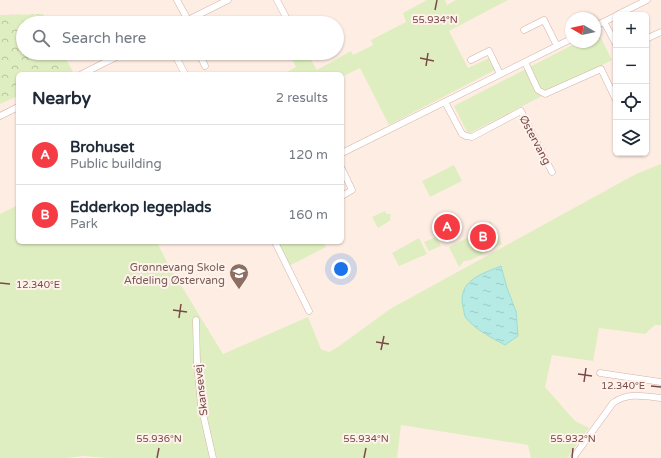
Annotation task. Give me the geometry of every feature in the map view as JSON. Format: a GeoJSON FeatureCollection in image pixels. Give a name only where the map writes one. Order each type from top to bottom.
{"type":"FeatureCollection","features":[{"type":"Feature","properties":{"kind":"street"},"geometry":{"type":"LineString","coordinates":[[177,0],[182,16]]}},
{"type":"Feature","properties":{"kind":"street"},"geometry":{"type":"LineString","coordinates":[[196,16],[228,0]]}},
{"type":"Feature","properties":{"kind":"street"},"geometry":{"type":"LineString","coordinates":[[276,0],[285,16]]}},
{"type":"Feature","properties":{"kind":"street"},"geometry":{"type":"LineString","coordinates":[[622,12],[647,0]]}},
{"type":"Feature","properties":{"kind":"street"},"geometry":{"type":"LineString","coordinates":[[601,23],[613,17]]}},
{"type":"Feature","properties":{"kind":"street"},"geometry":{"type":"LineString","coordinates":[[524,30],[544,20],[557,46]]}},
{"type":"Feature","properties":{"kind":"street"},"geometry":{"type":"LineString","coordinates":[[604,22],[613,38]]}},
{"type":"Feature","properties":{"kind":"street"},"geometry":{"type":"LineString","coordinates":[[649,38],[661,32]]}},
{"type":"Feature","properties":{"kind":"street"},"geometry":{"type":"LineString","coordinates":[[344,152],[565,42]]}},
{"type":"Feature","properties":{"kind":"street"},"geometry":{"type":"LineString","coordinates":[[471,60],[489,51],[500,74]]}},
{"type":"Feature","properties":{"kind":"street"},"geometry":{"type":"LineString","coordinates":[[86,72],[110,60]]}},
{"type":"Feature","properties":{"kind":"street"},"geometry":{"type":"LineString","coordinates":[[178,60],[184,72]]}},
{"type":"Feature","properties":{"kind":"street"},"geometry":{"type":"LineString","coordinates":[[202,60],[205,66]]}},
{"type":"Feature","properties":{"kind":"street"},"geometry":{"type":"LineString","coordinates":[[525,62],[538,90],[545,94],[601,69],[613,94]]}},
{"type":"Feature","properties":{"kind":"street","name":"Østervang"},"geometry":{"type":"LineString","coordinates":[[445,102],[462,134],[466,136],[472,136],[521,111],[552,172]]}},
{"type":"Feature","properties":{"kind":"street"},"geometry":{"type":"LineString","coordinates":[[0,116],[16,108]]}},
{"type":"Feature","properties":{"kind":"street"},"geometry":{"type":"LineString","coordinates":[[344,173],[352,190],[344,195]]}},
{"type":"Feature","properties":{"kind":"street"},"geometry":{"type":"LineString","coordinates":[[276,244],[309,312]]}},
{"type":"Feature","properties":{"kind":"street","name":"Skansevej"},"geometry":{"type":"LineString","coordinates":[[196,320],[197,363],[201,405],[213,458]]}},
{"type":"Feature","properties":{"kind":"street"},"geometry":{"type":"LineString","coordinates":[[600,373],[661,382]]}},
{"type":"Feature","properties":{"kind":"street"},"geometry":{"type":"LineString","coordinates":[[573,458],[613,403],[617,400],[629,396],[639,395],[661,398]]}},
{"type":"Feature","properties":{"kind":"green space"},"geometry":{"type":"Polygon","coordinates":[[[427,0],[445,0],[447,5],[456,0],[508,0],[449,31],[468,68],[489,58],[495,70],[389,125],[360,68],[344,76],[344,72],[287,72],[296,67],[292,60],[311,60],[317,70],[335,60],[344,60],[344,55],[351,51],[353,55],[373,45],[371,40],[406,22],[403,13],[427,0]]]}},
{"type":"Feature","properties":{"kind":"green space"},"geometry":{"type":"Polygon","coordinates":[[[43,14],[44,16],[16,16],[16,60],[67,60],[73,72],[16,72],[16,97],[0,104],[0,15],[43,14]]]}},
{"type":"Feature","properties":{"kind":"green space"},"geometry":{"type":"Polygon","coordinates":[[[601,38],[612,60],[468,134],[454,106],[566,48],[601,48],[601,38]]]}},
{"type":"Feature","properties":{"kind":"green space"},"geometry":{"type":"Polygon","coordinates":[[[661,164],[661,325],[655,325],[645,334],[599,328],[593,361],[552,355],[545,387],[575,421],[589,428],[567,458],[531,458],[528,445],[401,425],[397,458],[108,458],[83,456],[68,458],[0,458],[0,214],[16,206],[16,244],[158,244],[168,264],[223,354],[308,317],[321,349],[329,352],[390,309],[636,174],[661,164]]]}},
{"type":"Feature","properties":{"kind":"green space"},"geometry":{"type":"Polygon","coordinates":[[[454,165],[462,181],[430,197],[422,181],[454,165]]]}},
{"type":"Feature","properties":{"kind":"green space"},"geometry":{"type":"Polygon","coordinates":[[[385,211],[386,214],[391,214],[391,220],[378,228],[372,217],[385,211]]]}},
{"type":"Feature","properties":{"kind":"green space"},"geometry":{"type":"Polygon","coordinates":[[[490,221],[502,244],[471,260],[464,261],[459,267],[449,247],[483,230],[490,221]]]}},
{"type":"Feature","properties":{"kind":"green space"},"geometry":{"type":"Polygon","coordinates":[[[436,237],[441,246],[429,251],[424,242],[436,237]]]}},
{"type":"Feature","properties":{"kind":"green space"},"geometry":{"type":"Polygon","coordinates":[[[419,238],[427,254],[399,266],[392,253],[419,238]]]}},
{"type":"Feature","properties":{"kind":"green space"},"geometry":{"type":"Polygon","coordinates":[[[278,244],[324,244],[326,247],[289,266],[278,244]]]}},
{"type":"Feature","properties":{"kind":"water"},"geometry":{"type":"Polygon","coordinates":[[[501,266],[507,288],[516,311],[518,336],[505,345],[479,330],[466,318],[462,298],[467,285],[472,280],[501,266]]]}},
{"type":"Feature","properties":{"kind":"place","name":"Brohuset"},"geometry":{"type":"Point","coordinates":[447,227]}},
{"type":"Feature","properties":{"kind":"place","name":"Edderkop legeplads"},"geometry":{"type":"Point","coordinates":[483,237]}},
{"type":"Feature","properties":{"kind":"place","name":"Grønnevang Skole Afdeling Østervang"},"geometry":{"type":"Point","coordinates":[239,290]}}]}
